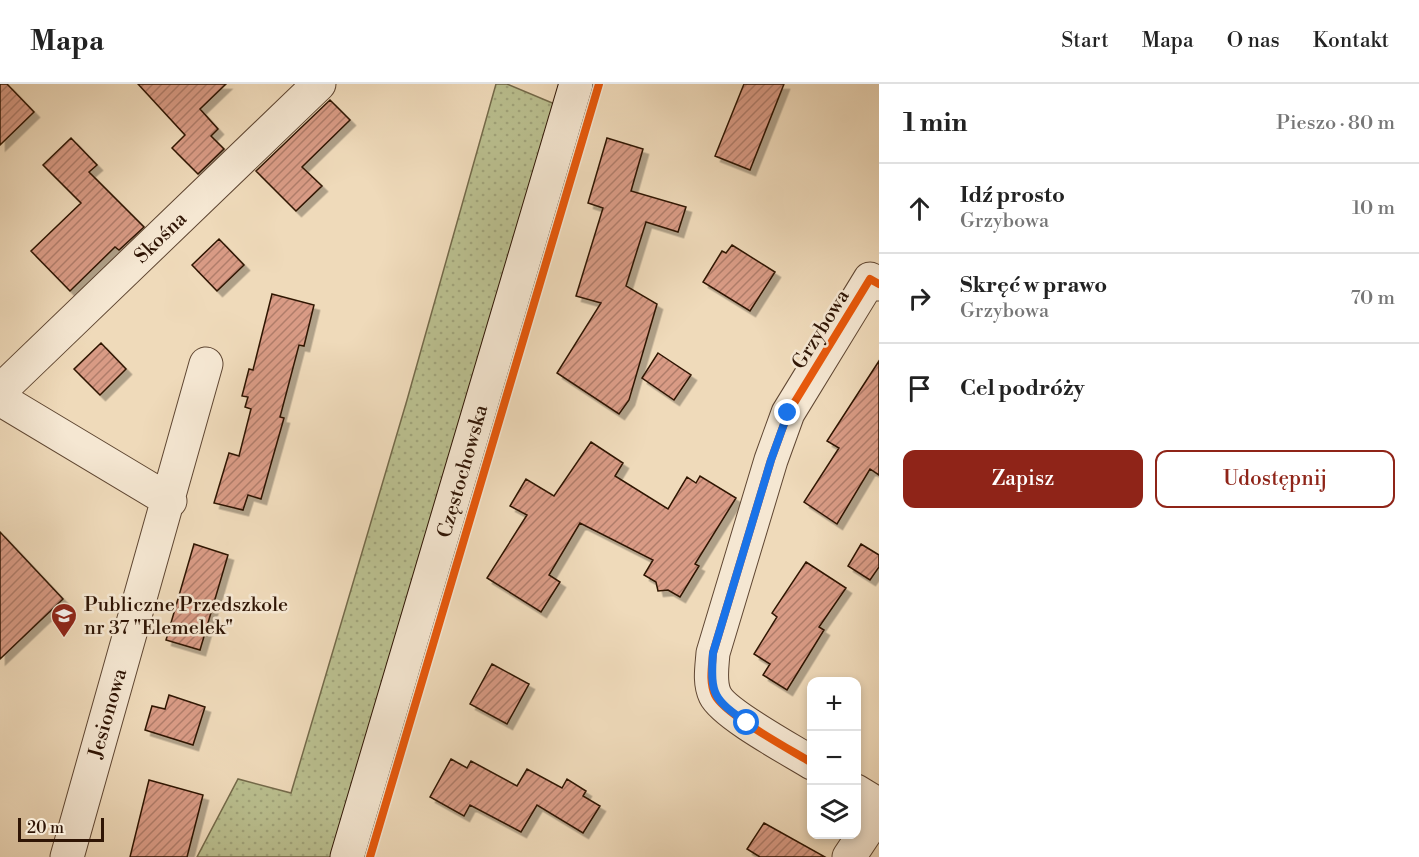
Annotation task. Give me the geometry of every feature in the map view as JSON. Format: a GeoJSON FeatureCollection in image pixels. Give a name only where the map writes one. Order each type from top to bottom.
{"type":"FeatureCollection","features":[{"type":"Feature","properties":{"kind":"street","name":"Skośna"},"geometry":{"type":"LineString","coordinates":[[0,391],[319,84]]}},
{"type":"Feature","properties":{"kind":"street","name":"Częstochowska"},"geometry":{"type":"LineString","coordinates":[[347,857],[576,84]]}},
{"type":"Feature","properties":{"kind":"street","name":"Grzybowa"},"geometry":{"type":"LineString","coordinates":[[807,760],[747,723],[716,697],[711,679],[713,653],[771,460],[788,413],[875,282]]}},
{"type":"Feature","properties":{"kind":"street","name":"Jesionowa"},"geometry":{"type":"LineString","coordinates":[[67,857],[91,767],[170,501],[206,364]]}},
{"type":"Feature","properties":{"kind":"street"},"geometry":{"type":"LineString","coordinates":[[0,399],[170,501]]}},
{"type":"Feature","properties":{"kind":"street"},"geometry":{"type":"LineString","coordinates":[[861,794],[879,805]]}},
{"type":"Feature","properties":{"kind":"street"},"geometry":{"type":"LineString","coordinates":[[849,857],[879,812]]}},
{"type":"Feature","properties":{"kind":"green space"},"geometry":{"type":"Polygon","coordinates":[[[496,84],[507,84],[569,110],[347,857],[197,857],[238,779],[291,793],[407,400],[496,84]]]}},
{"type":"Feature","properties":{"kind":"building"},"geometry":{"type":"Polygon","coordinates":[[[0,84],[7,84],[34,112],[0,145],[0,84]]]}},
{"type":"Feature","properties":{"kind":"building"},"geometry":{"type":"Polygon","coordinates":[[[138,84],[226,84],[200,109],[218,129],[211,136],[224,149],[198,174],[172,148],[185,135],[138,84]]]}},
{"type":"Feature","properties":{"kind":"building"},"geometry":{"type":"Polygon","coordinates":[[[744,84],[784,84],[750,170],[715,156],[744,84]]]}},
{"type":"Feature","properties":{"kind":"building"},"geometry":{"type":"Polygon","coordinates":[[[330,100],[350,120],[302,167],[322,186],[296,211],[256,171],[330,100]]]}},
{"type":"Feature","properties":{"kind":"building"},"geometry":{"type":"Polygon","coordinates":[[[71,138],[97,165],[89,172],[144,227],[119,250],[115,247],[70,291],[31,251],[81,203],[43,165],[71,138]]]}},
{"type":"Feature","properties":{"kind":"building"},"geometry":{"type":"Polygon","coordinates":[[[607,138],[643,149],[631,191],[686,207],[678,232],[646,222],[626,286],[657,304],[629,400],[619,414],[557,373],[601,303],[576,296],[603,208],[588,203],[607,138]]]}},
{"type":"Feature","properties":{"kind":"building"},"geometry":{"type":"Polygon","coordinates":[[[219,239],[244,265],[217,291],[192,265],[219,239]]]}},
{"type":"Feature","properties":{"kind":"building"},"geometry":{"type":"Polygon","coordinates":[[[732,245],[775,272],[750,311],[703,282],[722,251],[726,253],[732,245]]]}},
{"type":"Feature","properties":{"kind":"building"},"geometry":{"type":"Polygon","coordinates":[[[272,294],[314,305],[304,346],[299,345],[280,417],[284,418],[261,499],[248,495],[243,510],[214,503],[229,453],[239,456],[251,409],[245,407],[248,397],[242,396],[249,369],[253,370],[272,294]]]}},
{"type":"Feature","properties":{"kind":"building"},"geometry":{"type":"Polygon","coordinates":[[[101,343],[126,369],[100,395],[74,369],[101,343]]]}},
{"type":"Feature","properties":{"kind":"building"},"geometry":{"type":"Polygon","coordinates":[[[658,353],[691,375],[674,400],[642,378],[658,353]]]}},
{"type":"Feature","properties":{"kind":"building"},"geometry":{"type":"Polygon","coordinates":[[[879,361],[879,475],[870,469],[837,524],[804,502],[839,448],[827,441],[879,361]]]}},
{"type":"Feature","properties":{"kind":"building"},"geometry":{"type":"Polygon","coordinates":[[[591,442],[623,463],[615,476],[668,509],[687,477],[696,483],[700,476],[736,498],[695,564],[699,566],[680,597],[668,590],[658,591],[656,582],[644,575],[653,560],[580,523],[549,575],[560,582],[541,612],[487,578],[527,515],[510,506],[526,479],[554,496],[591,442]]]}},
{"type":"Feature","properties":{"kind":"building"},"geometry":{"type":"Polygon","coordinates":[[[0,532],[63,599],[0,659],[0,532]]]}},
{"type":"Feature","properties":{"kind":"building"},"geometry":{"type":"Polygon","coordinates":[[[194,544],[228,555],[200,650],[166,640],[194,544]]]}},
{"type":"Feature","properties":{"kind":"building"},"geometry":{"type":"Polygon","coordinates":[[[861,544],[879,555],[879,567],[870,580],[848,566],[861,544]]]}},
{"type":"Feature","properties":{"kind":"building"},"geometry":{"type":"Polygon","coordinates":[[[806,562],[846,588],[819,627],[824,630],[787,690],[763,675],[770,664],[754,654],[777,617],[772,613],[806,562]]]}},
{"type":"Feature","properties":{"kind":"building"},"geometry":{"type":"Polygon","coordinates":[[[492,664],[529,684],[507,724],[470,704],[492,664]]]}},
{"type":"Feature","properties":{"kind":"building"},"geometry":{"type":"Polygon","coordinates":[[[169,695],[205,707],[193,745],[145,730],[152,706],[165,709],[169,695]]]}},
{"type":"Feature","properties":{"kind":"building"},"geometry":{"type":"Polygon","coordinates":[[[451,759],[467,768],[471,761],[517,786],[527,769],[562,788],[567,779],[586,791],[583,796],[600,806],[583,833],[537,805],[521,832],[470,805],[464,816],[430,797],[451,759]]]}},
{"type":"Feature","properties":{"kind":"building"},"geometry":{"type":"Polygon","coordinates":[[[149,780],[203,795],[187,857],[130,857],[149,780]]]}},
{"type":"Feature","properties":{"kind":"building"},"geometry":{"type":"Polygon","coordinates":[[[764,823],[825,857],[760,857],[747,849],[764,823]]]}},
{"type":"Feature","properties":{"kind":"cycle path"},"geometry":{"type":"LineString","coordinates":[[370,857],[599,84]]}},
{"type":"Feature","properties":{"kind":"cycle path"},"geometry":{"type":"LineString","coordinates":[[807,760],[774,741],[721,703],[712,685],[713,653],[771,460],[788,413],[870,279],[879,284]]}},
{"type":"Feature","properties":{"kind":"place","name":"Publiczne Przedszkole nr 37 \"Elemelek\""},"geometry":{"type":"Point","coordinates":[64,639]}},
{"type":"Feature","properties":{"kind":"route"},"geometry":{"type":"LineString","coordinates":[[747,723],[716,697],[711,679],[713,653],[771,460],[788,413]]}}]}
